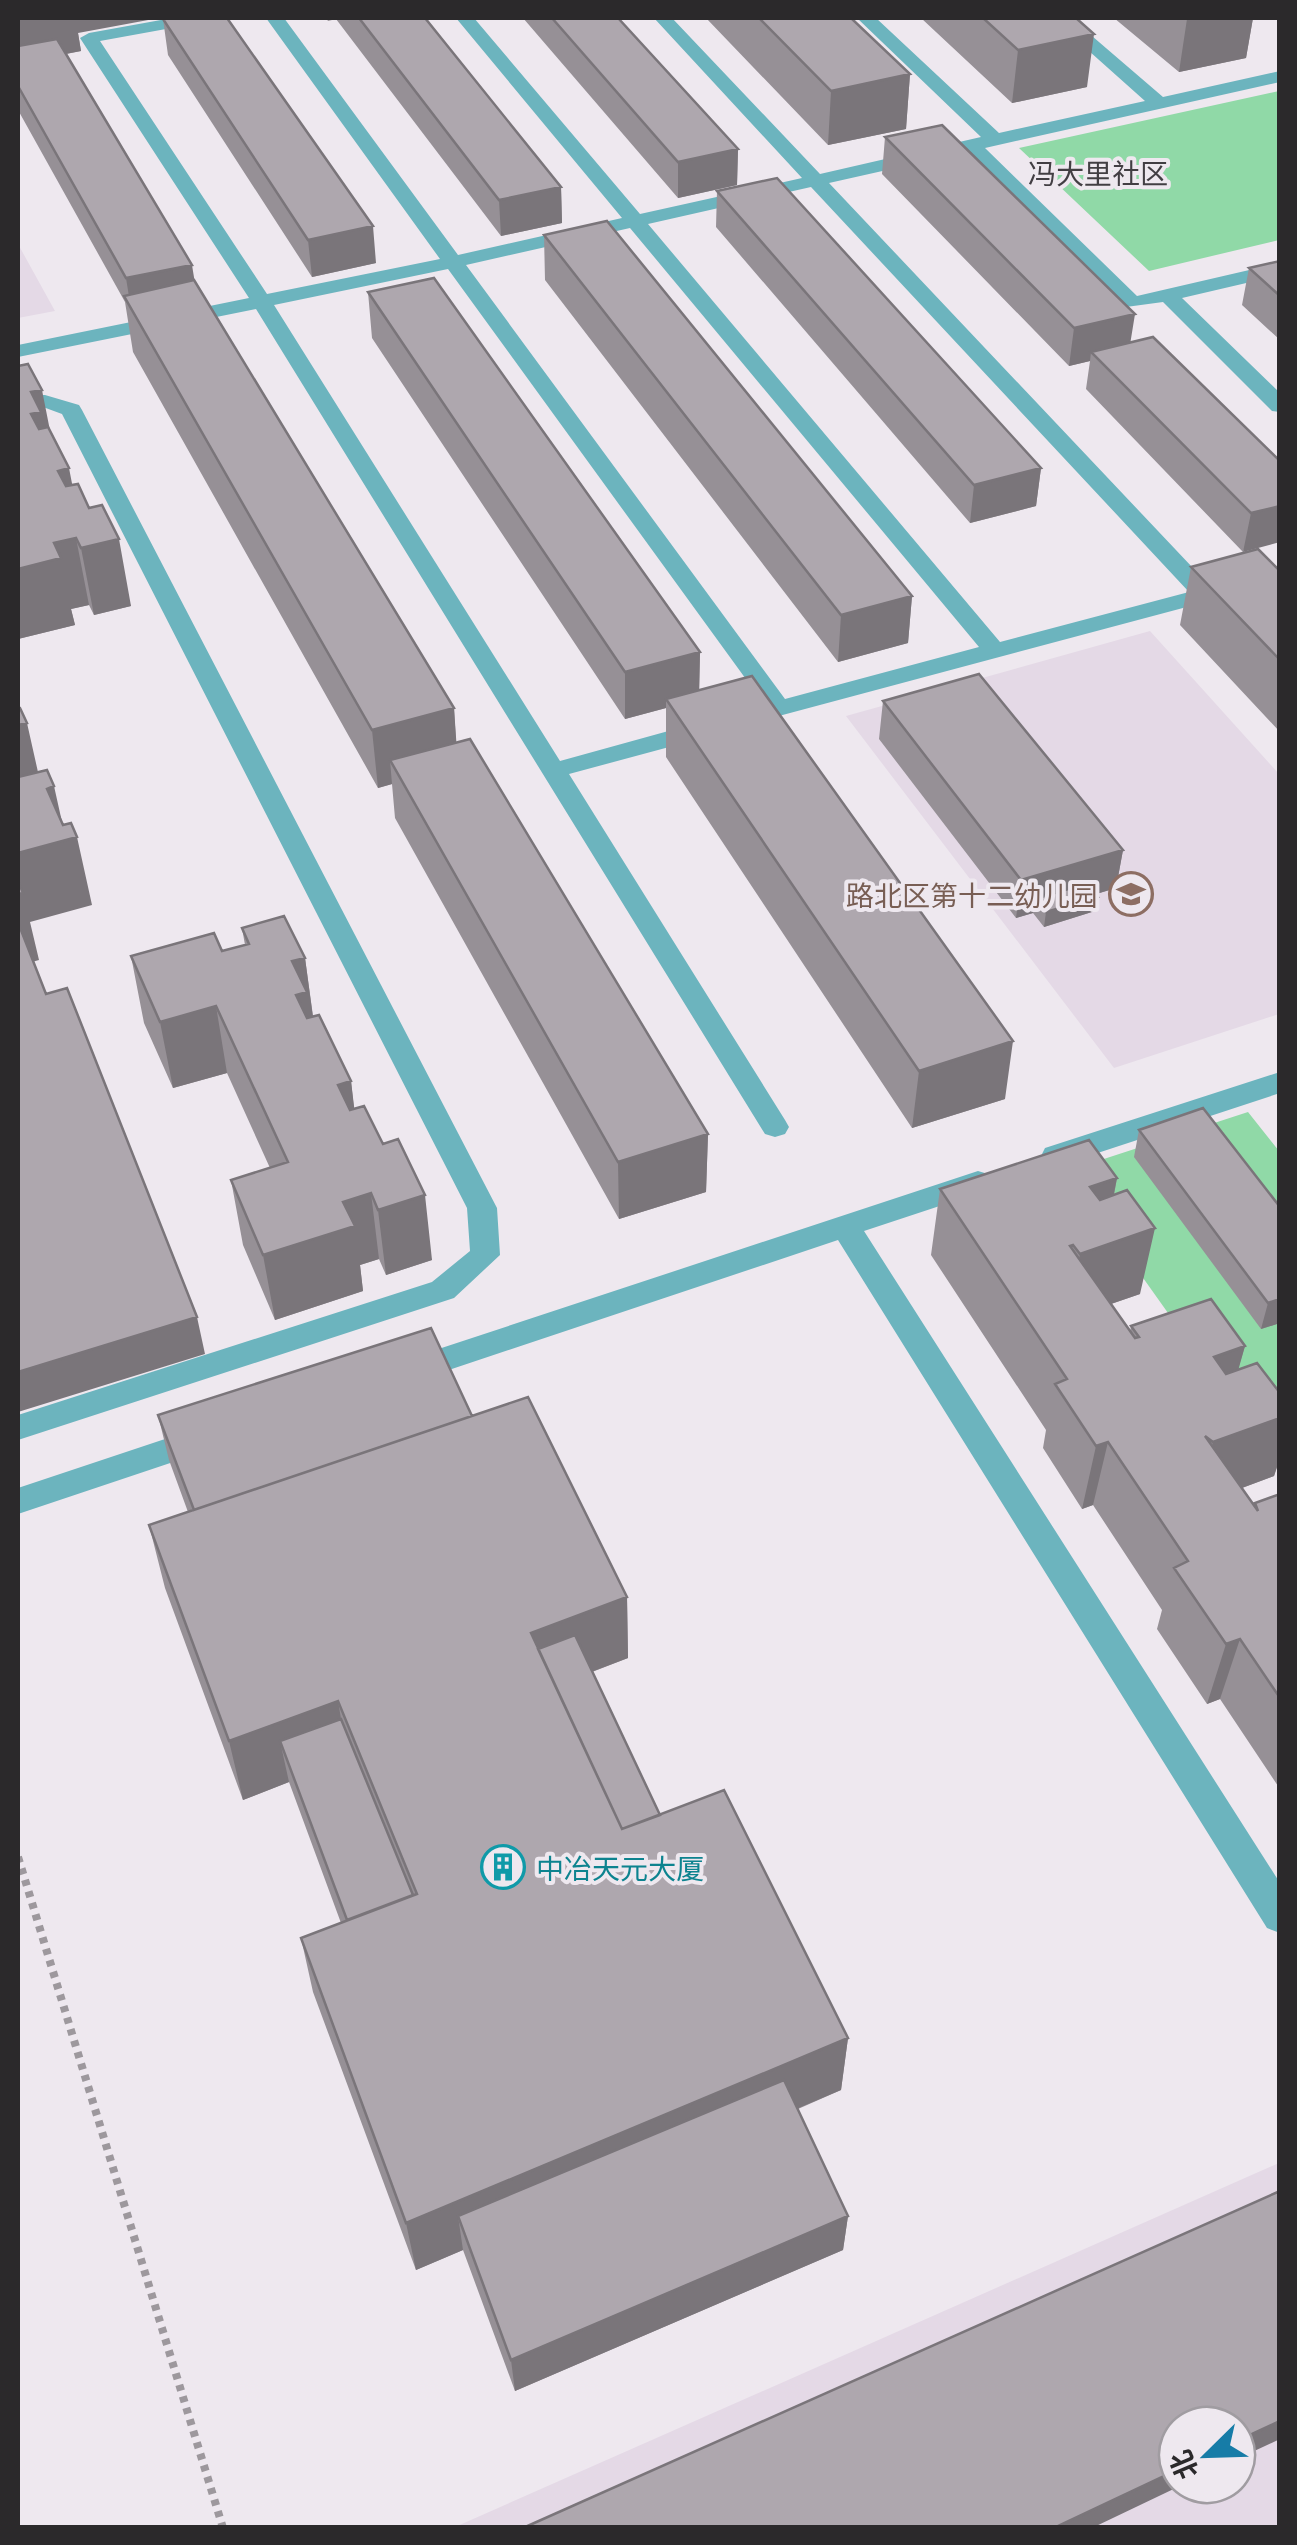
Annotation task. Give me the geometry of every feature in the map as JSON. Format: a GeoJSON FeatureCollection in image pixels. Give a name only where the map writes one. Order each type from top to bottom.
{"type":"FeatureCollection","features":[{"type":"Feature","properties":{"kind":"street"},"geometry":{"type":"LineString","coordinates":[[198,18],[90,38],[262,302],[775,1126]]}},
{"type":"Feature","properties":{"kind":"street"},"geometry":{"type":"LineString","coordinates":[[275,18],[779,708]]}},
{"type":"Feature","properties":{"kind":"street"},"geometry":{"type":"LineString","coordinates":[[466,18],[995,650]]}},
{"type":"Feature","properties":{"kind":"street"},"geometry":{"type":"LineString","coordinates":[[662,18],[1205,596]]}},
{"type":"Feature","properties":{"kind":"street"},"geometry":{"type":"LineString","coordinates":[[866,18],[994,140]]}},
{"type":"Feature","properties":{"kind":"street"},"geometry":{"type":"LineString","coordinates":[[1062,18],[1159,103]]}},
{"type":"Feature","properties":{"kind":"street"},"geometry":{"type":"LineString","coordinates":[[18,351],[454,262],[1280,76]]}},
{"type":"Feature","properties":{"kind":"street"},"geometry":{"type":"LineString","coordinates":[[971,145],[1133,303],[1280,268]]}},
{"type":"Feature","properties":{"kind":"street"},"geometry":{"type":"LineString","coordinates":[[1167,295],[1280,406]]}},
{"type":"Feature","properties":{"kind":"street"},"geometry":{"type":"LineString","coordinates":[[18,401],[45,401],[71,410],[482,1208],[485,1255],[443,1290],[18,1427]]}},
{"type":"Feature","properties":{"kind":"street"},"geometry":{"type":"LineString","coordinates":[[555,770],[1280,575]]}},
{"type":"Feature","properties":{"kind":"street"},"geometry":{"type":"LineString","coordinates":[[375,1382],[1015,1170],[1157,1135],[1280,1082]]}},
{"type":"Feature","properties":{"kind":"street"},"geometry":{"type":"LineString","coordinates":[[845,1226],[1280,1916]]}},
{"type":"Feature","properties":{"kind":"street"},"geometry":{"type":"LineString","coordinates":[[18,1501],[224,1432]]}},
{"type":"Feature","properties":{"kind":"path"},"geometry":{"type":"LineString","coordinates":[[18,1858],[223,2528]]}},
{"type":"Feature","properties":{"kind":"shaded area"},"geometry":{"type":"Polygon","coordinates":[[[18,244],[55,311],[18,318],[18,244]]]}},
{"type":"Feature","properties":{"kind":"shaded area","name":"路北区第十二幼儿园"},"geometry":{"type":"Polygon","coordinates":[[[1150,631],[1279,774],[1279,1014],[1114,1068],[846,716],[1150,631]]]}},
{"type":"Feature","properties":{"kind":"shaded area"},"geometry":{"type":"Polygon","coordinates":[[[1279,2163],[1279,2527],[455,2527],[1279,2163]]]}},
{"type":"Feature","properties":{"kind":"green space"},"geometry":{"type":"Polygon","coordinates":[[[1279,91],[1279,240],[1149,271],[1019,148],[1279,91]]]}},
{"type":"Feature","properties":{"kind":"green space"},"geometry":{"type":"Polygon","coordinates":[[[1248,1112],[1279,1151],[1279,1469],[1067,1171],[1248,1112]]]}},
{"type":"Feature","properties":{"kind":"building"},"geometry":{"type":"Polygon","coordinates":[[[227,18],[373,226],[308,240],[163,19],[227,18]]]}},
{"type":"Feature","properties":{"kind":"building"},"geometry":{"type":"Polygon","coordinates":[[[359,18],[425,18],[561,187],[499,200],[359,18]]]}},
{"type":"Feature","properties":{"kind":"building"},"geometry":{"type":"Polygon","coordinates":[[[552,18],[618,18],[738,149],[678,162],[552,18]]]}},
{"type":"Feature","properties":{"kind":"building"},"geometry":{"type":"Polygon","coordinates":[[[759,18],[851,18],[910,74],[831,91],[759,18]]]}},
{"type":"Feature","properties":{"kind":"building"},"geometry":{"type":"Polygon","coordinates":[[[983,18],[1076,18],[1094,34],[1018,50],[983,18]]]}},
{"type":"Feature","properties":{"kind":"building"},"geometry":{"type":"Polygon","coordinates":[[[57,39],[192,265],[126,278],[18,86],[18,46],[57,39]]]}},
{"type":"Feature","properties":{"kind":"building"},"geometry":{"type":"Polygon","coordinates":[[[942,125],[1135,314],[1074,328],[885,137],[942,125]]]}},
{"type":"Feature","properties":{"kind":"building"},"geometry":{"type":"Polygon","coordinates":[[[777,178],[1041,468],[974,485],[717,191],[777,178]]]}},
{"type":"Feature","properties":{"kind":"building"},"geometry":{"type":"Polygon","coordinates":[[[607,221],[912,596],[841,615],[544,235],[607,221]]]}},
{"type":"Feature","properties":{"kind":"building"},"geometry":{"type":"Polygon","coordinates":[[[1280,261],[1280,296],[1249,268],[1280,261]]]}},
{"type":"Feature","properties":{"kind":"building"},"geometry":{"type":"Polygon","coordinates":[[[434,278],[700,652],[625,672],[368,292],[434,278]]]}},
{"type":"Feature","properties":{"kind":"building"},"geometry":{"type":"Polygon","coordinates":[[[194,280],[454,708],[372,730],[124,296],[194,280]]]}},
{"type":"Feature","properties":{"kind":"building"},"geometry":{"type":"Polygon","coordinates":[[[1153,337],[1280,461],[1280,506],[1251,513],[1091,352],[1153,337]]]}},
{"type":"Feature","properties":{"kind":"building"},"geometry":{"type":"Polygon","coordinates":[[[28,364],[42,390],[31,392],[41,412],[31,414],[39,429],[48,427],[69,468],[58,471],[66,486],[78,484],[89,508],[102,505],[119,539],[81,548],[76,538],[54,543],[61,558],[18,569],[18,366],[28,364]]]}},
{"type":"Feature","properties":{"kind":"building"},"geometry":{"type":"Polygon","coordinates":[[[1258,549],[1280,571],[1280,660],[1191,567],[1258,549]]]}},
{"type":"Feature","properties":{"kind":"building"},"geometry":{"type":"Polygon","coordinates":[[[979,674],[1123,850],[1021,880],[883,701],[979,674]]]}},
{"type":"Feature","properties":{"kind":"building"},"geometry":{"type":"Polygon","coordinates":[[[752,676],[1013,1041],[919,1071],[666,699],[752,676]]]}},
{"type":"Feature","properties":{"kind":"building"},"geometry":{"type":"Polygon","coordinates":[[[20,708],[27,723],[18,725],[20,708]]]}},
{"type":"Feature","properties":{"kind":"building"},"geometry":{"type":"Polygon","coordinates":[[[470,739],[708,1134],[618,1162],[390,760],[470,739]]]}},
{"type":"Feature","properties":{"kind":"building"},"geometry":{"type":"Polygon","coordinates":[[[47,770],[54,786],[47,789],[63,825],[71,823],[77,837],[18,853],[18,777],[47,770]]]}},
{"type":"Feature","properties":{"kind":"building"},"geometry":{"type":"Polygon","coordinates":[[[1088,883],[1098,897],[1046,912],[1035,899],[1088,883]]]}},
{"type":"Feature","properties":{"kind":"building"},"geometry":{"type":"Polygon","coordinates":[[[284,916],[305,958],[292,961],[307,992],[296,995],[307,1018],[319,1015],[351,1081],[338,1085],[350,1110],[364,1106],[383,1144],[398,1139],[425,1195],[378,1210],[371,1193],[343,1202],[355,1226],[263,1255],[231,1180],[288,1162],[216,1006],[160,1022],[131,956],[214,933],[222,951],[249,944],[242,928],[284,916]]]}},
{"type":"Feature","properties":{"kind":"building"},"geometry":{"type":"Polygon","coordinates":[[[18,925],[46,994],[67,988],[197,1317],[18,1372],[18,925]]]}},
{"type":"Feature","properties":{"kind":"building"},"geometry":{"type":"Polygon","coordinates":[[[1203,1108],[1280,1207],[1280,1299],[1268,1303],[1139,1130],[1203,1108]]]}},
{"type":"Feature","properties":{"kind":"building"},"geometry":{"type":"Polygon","coordinates":[[[1089,1140],[1117,1178],[1090,1187],[1100,1200],[1127,1190],[1155,1228],[1080,1254],[1070,1246],[1135,1338],[1139,1337],[1131,1326],[1211,1299],[1245,1346],[1214,1357],[1226,1374],[1257,1363],[1280,1393],[1280,1418],[1213,1442],[1205,1436],[1258,1511],[1255,1503],[1280,1494],[1280,1698],[1240,1639],[1226,1644],[1174,1568],[1188,1561],[1108,1442],[1096,1446],[1055,1384],[1067,1379],[940,1189],[1089,1140]]]}},
{"type":"Feature","properties":{"kind":"building"},"geometry":{"type":"Polygon","coordinates":[[[431,1328],[472,1416],[194,1510],[158,1415],[431,1328]]]}},
{"type":"Feature","properties":{"kind":"building","name":"中冶天元大厦"},"geometry":{"type":"Polygon","coordinates":[[[528,1397],[627,1597],[531,1633],[622,1829],[724,1790],[848,2038],[406,2223],[301,1938],[417,1894],[338,1701],[229,1741],[149,1525],[528,1397]]]}},
{"type":"Feature","properties":{"kind":"building"},"geometry":{"type":"Polygon","coordinates":[[[575,1635],[660,1815],[622,1829],[538,1649],[575,1635]]]}},
{"type":"Feature","properties":{"kind":"building"},"geometry":{"type":"Polygon","coordinates":[[[341,1719],[413,1895],[347,1920],[280,1741],[341,1719]]]}},
{"type":"Feature","properties":{"kind":"building"},"geometry":{"type":"Polygon","coordinates":[[[784,2080],[848,2216],[511,2360],[458,2216],[784,2080]]]}},
{"type":"Feature","properties":{"kind":"building"},"geometry":{"type":"Polygon","coordinates":[[[1280,2191],[1280,2421],[1257,2432],[1257,2405],[1157,2405],[1157,2479],[1054,2528],[523,2528],[1280,2191]]]}},
{"type":"Feature","properties":{"kind":"place","name":"路北区第十二幼儿园"},"geometry":{"type":"Point","coordinates":[1131,894]}},
{"type":"Feature","properties":{"kind":"place","name":"中冶天元大厦"},"geometry":{"type":"Point","coordinates":[503,1867]}},
{"type":"Feature","properties":{"kind":"district","name":"冯大里社区"},"geometry":{"type":"Point","coordinates":[1098,172]}}]}
